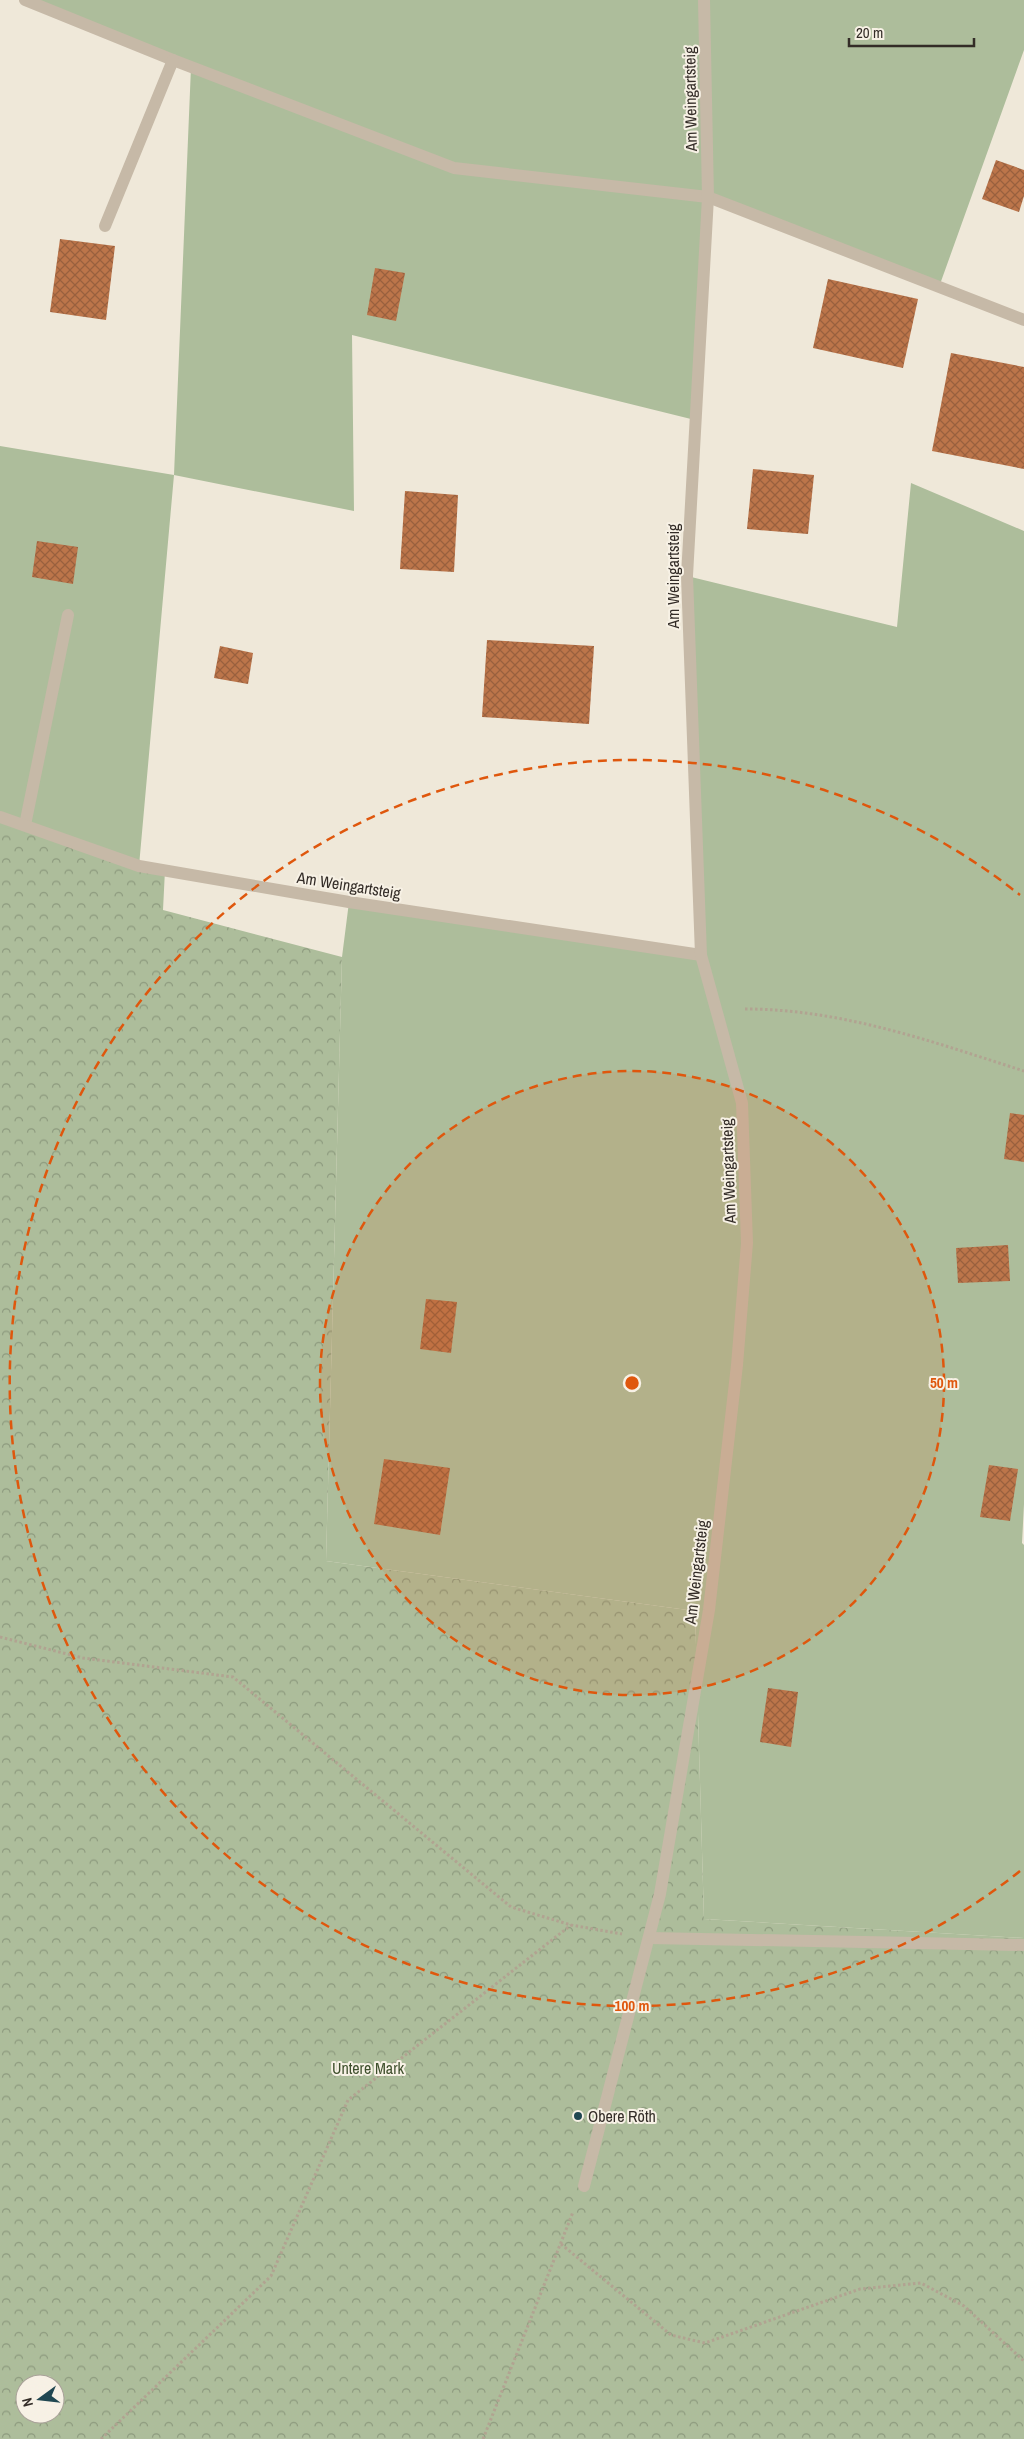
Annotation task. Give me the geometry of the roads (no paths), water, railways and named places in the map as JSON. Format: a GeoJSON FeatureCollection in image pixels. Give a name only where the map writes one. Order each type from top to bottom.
{"type":"FeatureCollection","features":[{"type":"Feature","properties":{"kind":"street"},"geometry":{"type":"LineString","coordinates":[[25,0],[173,60],[454,168],[708,197],[1024,320]]}},
{"type":"Feature","properties":{"kind":"street","name":"Am Weingartsteig"},"geometry":{"type":"LineString","coordinates":[[584,2186],[660,1894],[709,1610],[736,1365],[747,1243],[742,1104],[701,955],[687,576],[708,197],[704,0]]}},
{"type":"Feature","properties":{"kind":"street"},"geometry":{"type":"LineString","coordinates":[[105,226],[173,60]]}},
{"type":"Feature","properties":{"kind":"street"},"geometry":{"type":"LineString","coordinates":[[25,825],[68,615]]}},
{"type":"Feature","properties":{"kind":"street","name":"Am Weingartsteig"},"geometry":{"type":"LineString","coordinates":[[0,817],[139,866],[349,902],[701,955]]}},
{"type":"Feature","properties":{"kind":"street"},"geometry":{"type":"LineString","coordinates":[[649,1938],[1024,1945]]}},
{"type":"Feature","properties":{"kind":"place","name":"Obere Röth"},"geometry":{"type":"Point","coordinates":[578,2116]}},
{"type":"Feature","properties":{"kind":"park label","name":"Untere Mark"},"geometry":{"type":"Point","coordinates":[368,2068]}}]}
